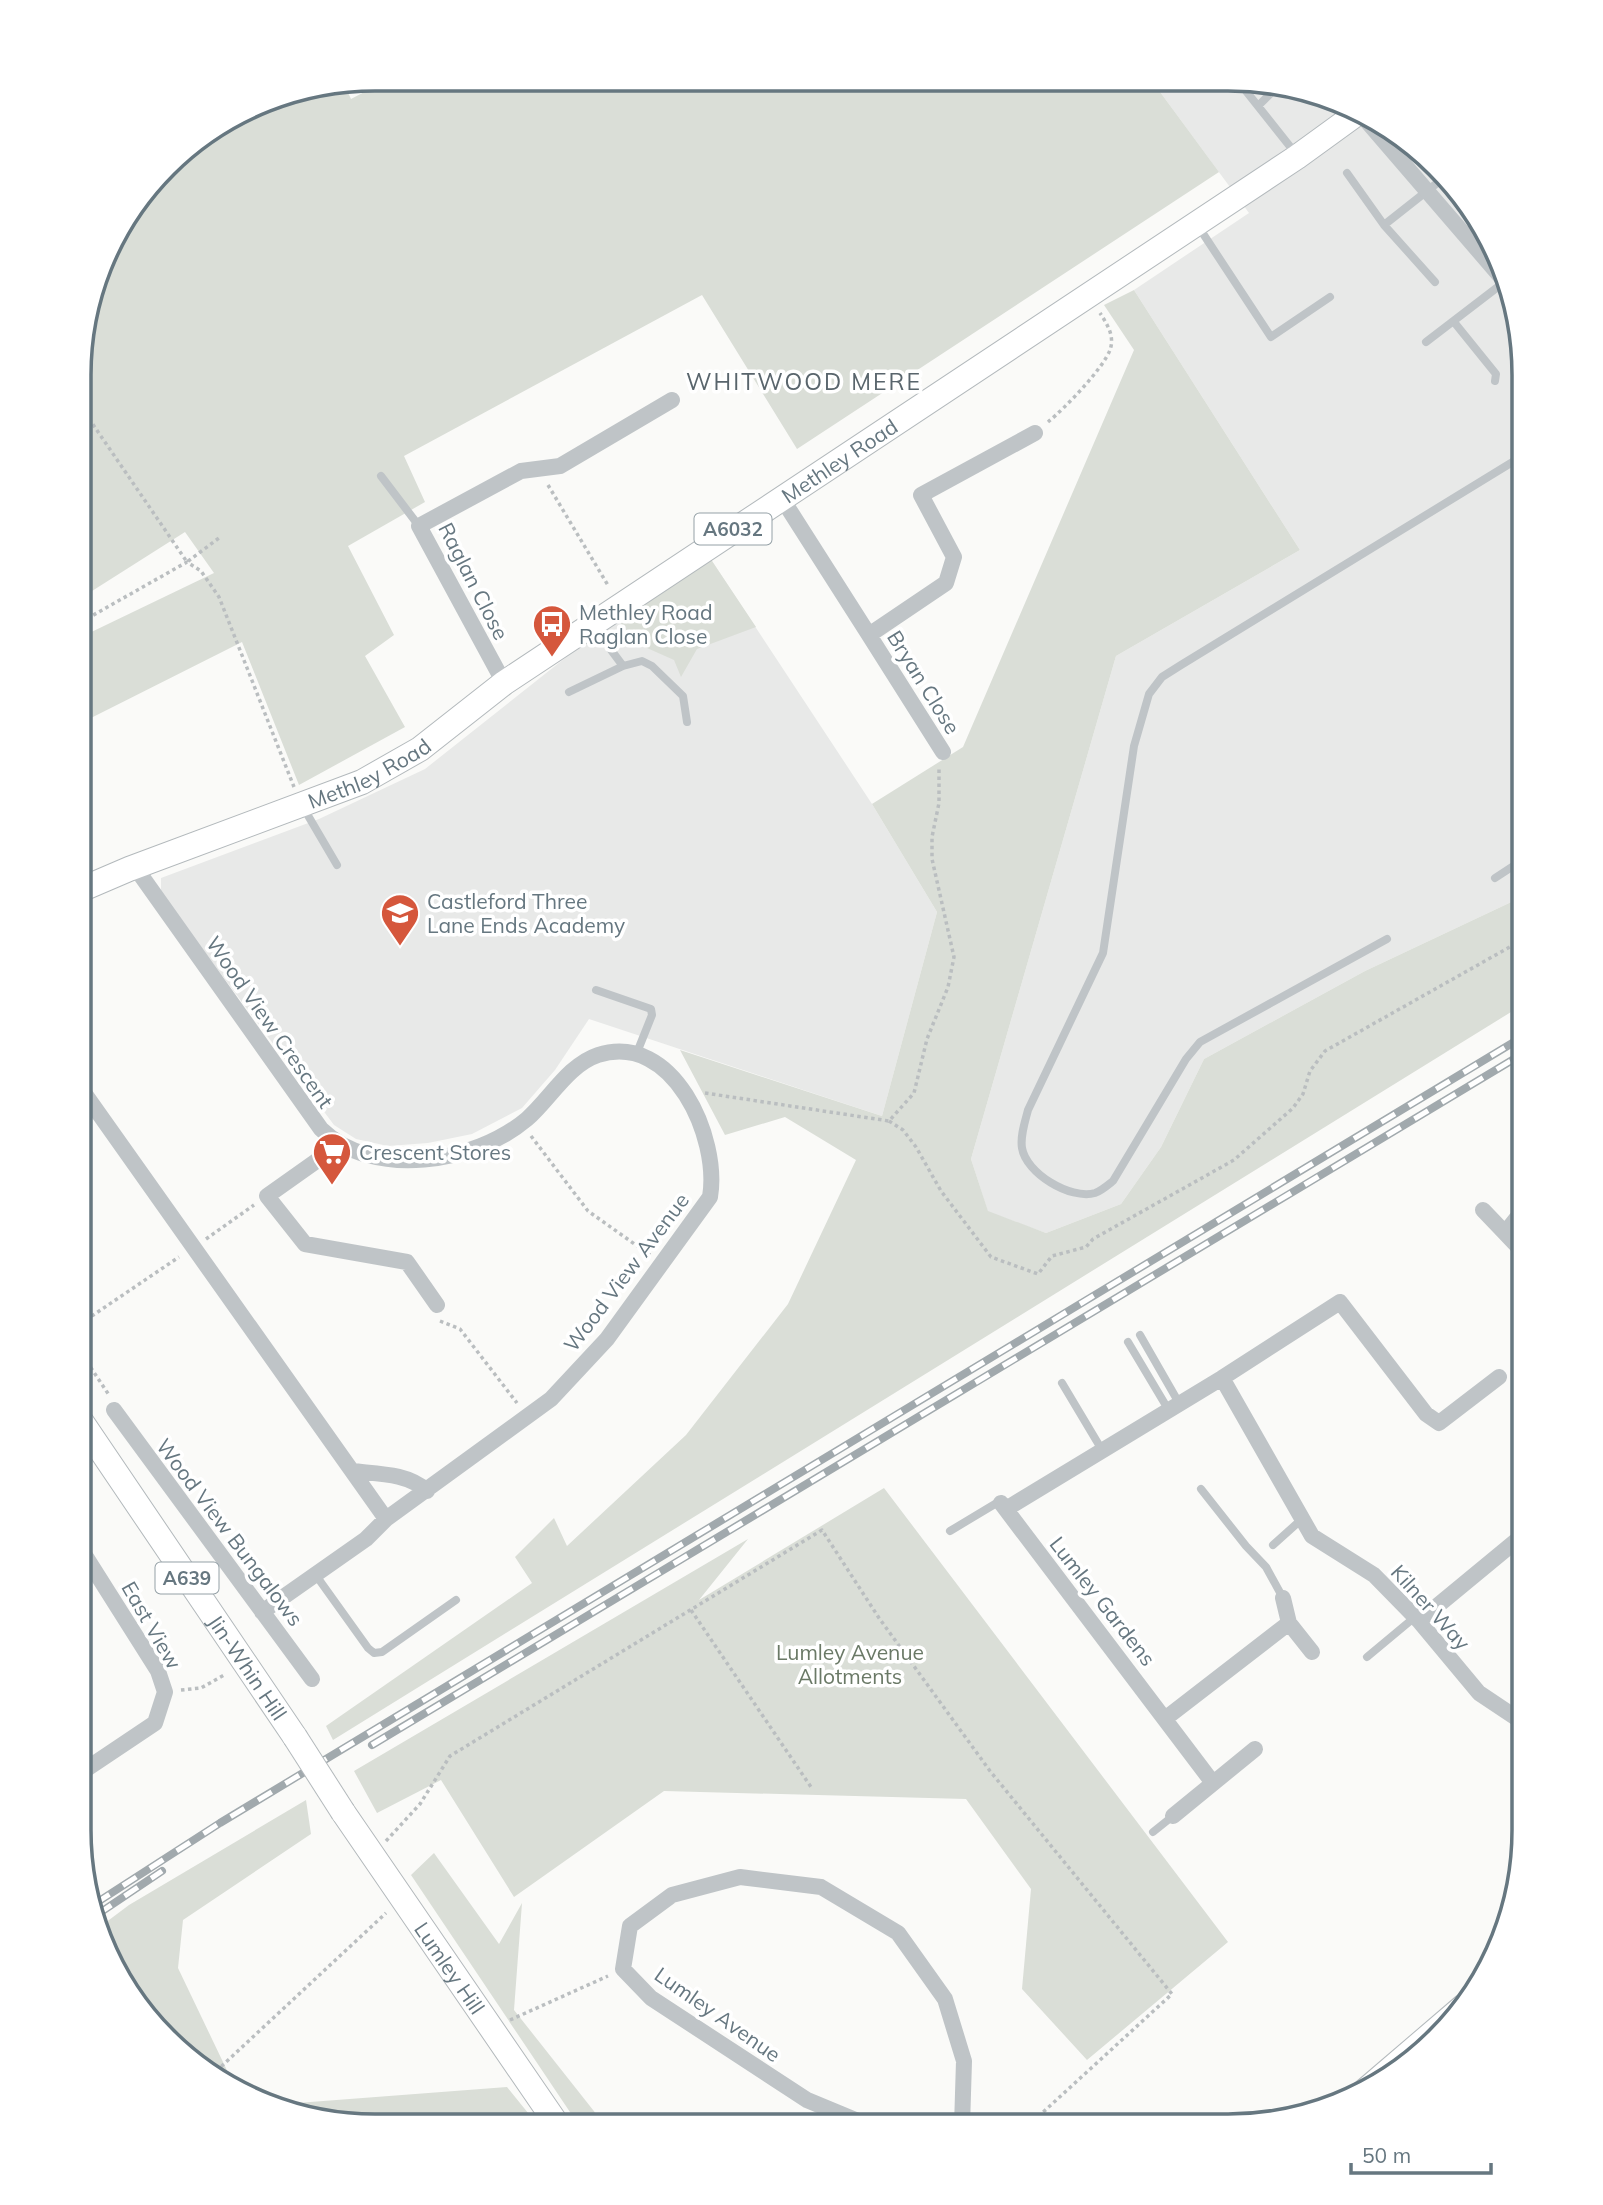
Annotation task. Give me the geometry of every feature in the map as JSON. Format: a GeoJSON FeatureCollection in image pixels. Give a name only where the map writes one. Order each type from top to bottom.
{"type":"FeatureCollection","features":[{"type":"Feature","properties":{"kind":"main road","name":"Methley Road"},"geometry":{"type":"LineString","coordinates":[[91,885],[362,782],[421,750],[504,683],[1297,157],[1350,119]]}},
{"type":"Feature","properties":{"kind":"main road","name":"Jin-Whin Hill"},"geometry":{"type":"LineString","coordinates":[[91,1436],[343,1812]]}},
{"type":"Feature","properties":{"kind":"main road","name":"Lumley Hill"},"geometry":{"type":"LineString","coordinates":[[343,1812],[550,2114]]}},
{"type":"Feature","properties":{"kind":"street"},"geometry":{"type":"LineString","coordinates":[[1391,142],[1434,184],[1484,253]]}},
{"type":"Feature","properties":{"kind":"street","name":"Raglan Close"},"geometry":{"type":"LineString","coordinates":[[504,683],[419,526],[521,471],[560,466],[672,400]]}},
{"type":"Feature","properties":{"kind":"street","name":"Bryan Close"},"geometry":{"type":"LineString","coordinates":[[869,635],[946,583],[954,557],[921,495],[1035,433]]}},
{"type":"Feature","properties":{"kind":"street","name":"Bryan Close"},"geometry":{"type":"LineString","coordinates":[[781,497],[943,752]]}},
{"type":"Feature","properties":{"kind":"street","name":"Wood View Crescent"},"geometry":{"type":"LineString","coordinates":[[135,867],[321,1129],[339,1145]]}},
{"type":"Feature","properties":{"kind":"street"},"geometry":{"type":"LineString","coordinates":[[437,1306],[407,1262],[305,1244],[267,1196],[339,1145],[387,1158],[435,1158],[467,1151],[521,1123],[587,1060],[610,1053],[636,1055]]}},
{"type":"Feature","properties":{"kind":"street","name":"Wood View Avenue"},"geometry":{"type":"LineString","coordinates":[[262,1612],[378,1530],[386,1519],[529,1418],[551,1399],[607,1339],[710,1197],[714,1174],[711,1154],[682,1090],[659,1063],[636,1055]]}},
{"type":"Feature","properties":{"kind":"street"},"geometry":{"type":"LineString","coordinates":[[91,1102],[386,1519]]}},
{"type":"Feature","properties":{"kind":"street"},"geometry":{"type":"LineString","coordinates":[[1483,1210],[1512,1240]]}},
{"type":"Feature","properties":{"kind":"street"},"geometry":{"type":"LineString","coordinates":[[1505,1233],[1512,1224]]}},
{"type":"Feature","properties":{"kind":"street"},"geometry":{"type":"LineString","coordinates":[[1003,1505],[1222,1378],[1340,1302],[1426,1414],[1439,1423],[1499,1377]]}},
{"type":"Feature","properties":{"kind":"street","name":"Kilner Way"},"geometry":{"type":"LineString","coordinates":[[1222,1378],[1312,1536],[1374,1575],[1417,1619],[1479,1693],[1512,1715]]}},
{"type":"Feature","properties":{"kind":"street","name":"Wood View Bungalows"},"geometry":{"type":"LineString","coordinates":[[114,1410],[312,1679]]}},
{"type":"Feature","properties":{"kind":"street"},"geometry":{"type":"LineString","coordinates":[[352,1471],[404,1477],[418,1482],[426,1491]]}},
{"type":"Feature","properties":{"kind":"street","name":"Lumley Gardens"},"geometry":{"type":"LineString","coordinates":[[1003,1505],[1213,1783]]}},
{"type":"Feature","properties":{"kind":"street"},"geometry":{"type":"LineString","coordinates":[[1417,1619],[1512,1543]]}},
{"type":"Feature","properties":{"kind":"street","name":"East View"},"geometry":{"type":"LineString","coordinates":[[91,1565],[158,1671],[165,1692],[155,1724],[91,1766]]}},
{"type":"Feature","properties":{"kind":"street"},"geometry":{"type":"LineString","coordinates":[[1283,1598],[1289,1623],[1312,1652]]}},
{"type":"Feature","properties":{"kind":"street"},"geometry":{"type":"LineString","coordinates":[[1166,1718],[1289,1623]]}},
{"type":"Feature","properties":{"kind":"street"},"geometry":{"type":"LineString","coordinates":[[1173,1816],[1255,1749]]}},
{"type":"Feature","properties":{"kind":"street","name":"Lumley Avenue"},"geometry":{"type":"LineString","coordinates":[[841,2114],[807,2100],[651,1998],[623,1969],[630,1926],[672,1895],[740,1877],[821,1887],[898,1933],[945,1999],[964,2060],[962,2114]]}},
{"type":"Feature","properties":{"kind":"lane"},"geometry":{"type":"LineString","coordinates":[[1247,92],[1297,157]]}},
{"type":"Feature","properties":{"kind":"lane"},"geometry":{"type":"LineString","coordinates":[[1258,106],[1270,94]]}},
{"type":"Feature","properties":{"kind":"lane"},"geometry":{"type":"LineString","coordinates":[[1347,173],[1384,225],[1435,282]]}},
{"type":"Feature","properties":{"kind":"lane"},"geometry":{"type":"LineString","coordinates":[[1384,225],[1434,184]]}},
{"type":"Feature","properties":{"kind":"lane"},"geometry":{"type":"LineString","coordinates":[[1196,223],[1271,337],[1330,297]]}},
{"type":"Feature","properties":{"kind":"lane"},"geometry":{"type":"LineString","coordinates":[[1426,342],[1498,287]]}},
{"type":"Feature","properties":{"kind":"lane"},"geometry":{"type":"LineString","coordinates":[[1454,321],[1496,374],[1495,381]]}},
{"type":"Feature","properties":{"kind":"lane"},"geometry":{"type":"LineString","coordinates":[[1387,939],[1200,1042],[1185,1059],[1114,1181],[1095,1193],[1074,1193],[1051,1183],[1029,1163],[1022,1150],[1028,1110],[1103,953],[1134,746],[1149,694],[1162,677],[1512,462]]}},
{"type":"Feature","properties":{"kind":"lane"},"geometry":{"type":"LineString","coordinates":[[381,476],[419,526]]}},
{"type":"Feature","properties":{"kind":"lane"},"geometry":{"type":"LineString","coordinates":[[592,624],[623,666]]}},
{"type":"Feature","properties":{"kind":"lane"},"geometry":{"type":"LineString","coordinates":[[569,692],[623,666],[642,662],[652,666],[683,696],[687,723]]}},
{"type":"Feature","properties":{"kind":"lane"},"geometry":{"type":"LineString","coordinates":[[302,805],[320,842],[337,865]]}},
{"type":"Feature","properties":{"kind":"lane"},"geometry":{"type":"LineString","coordinates":[[1494,878],[1512,867]]}},
{"type":"Feature","properties":{"kind":"lane"},"geometry":{"type":"LineString","coordinates":[[596,990],[651,1009],[652,1015],[636,1055]]}},
{"type":"Feature","properties":{"kind":"lane"},"geometry":{"type":"LineString","coordinates":[[1140,1335],[1174,1406]]}},
{"type":"Feature","properties":{"kind":"lane"},"geometry":{"type":"LineString","coordinates":[[1128,1342],[1174,1406]]}},
{"type":"Feature","properties":{"kind":"lane"},"geometry":{"type":"LineString","coordinates":[[1062,1383],[1102,1450]]}},
{"type":"Feature","properties":{"kind":"lane"},"geometry":{"type":"LineString","coordinates":[[1201,1489],[1266,1567],[1283,1598]]}},
{"type":"Feature","properties":{"kind":"lane"},"geometry":{"type":"LineString","coordinates":[[950,1531],[1003,1505]]}},
{"type":"Feature","properties":{"kind":"lane"},"geometry":{"type":"LineString","coordinates":[[1273,1545],[1302,1519]]}},
{"type":"Feature","properties":{"kind":"lane"},"geometry":{"type":"LineString","coordinates":[[315,1574],[374,1653],[382,1652],[456,1600]]}},
{"type":"Feature","properties":{"kind":"lane"},"geometry":{"type":"LineString","coordinates":[[1367,1657],[1417,1619]]}},
{"type":"Feature","properties":{"kind":"lane"},"geometry":{"type":"LineString","coordinates":[[1153,1832],[1173,1816]]}},
{"type":"Feature","properties":{"kind":"path"},"geometry":{"type":"LineString","coordinates":[[1035,433],[1068,406],[1111,349],[1111,329],[1088,295]]}},
{"type":"Feature","properties":{"kind":"path"},"geometry":{"type":"LineString","coordinates":[[91,422],[187,562],[201,571],[219,597],[302,805]]}},
{"type":"Feature","properties":{"kind":"path"},"geometry":{"type":"LineString","coordinates":[[538,468],[620,605]]}},
{"type":"Feature","properties":{"kind":"path"},"geometry":{"type":"LineString","coordinates":[[91,616],[187,562],[219,538]]}},
{"type":"Feature","properties":{"kind":"path"},"geometry":{"type":"LineString","coordinates":[[889,1121],[914,1093],[927,1039],[948,988],[954,957],[932,859],[932,837],[939,803],[937,778],[943,752]]}},
{"type":"Feature","properties":{"kind":"path"},"geometry":{"type":"LineString","coordinates":[[682,1090],[889,1121],[903,1130],[916,1147],[941,1191],[991,1257],[1038,1274],[1052,1256],[1086,1247],[1093,1239],[1234,1160],[1293,1108],[1303,1094],[1310,1071],[1325,1051],[1512,946]]}},
{"type":"Feature","properties":{"kind":"path"},"geometry":{"type":"LineString","coordinates":[[521,1123],[588,1211],[663,1264]]}},
{"type":"Feature","properties":{"kind":"path"},"geometry":{"type":"LineString","coordinates":[[91,1317],[267,1196]]}},
{"type":"Feature","properties":{"kind":"path"},"geometry":{"type":"LineString","coordinates":[[437,1306],[428,1313],[432,1318],[460,1329],[529,1418]]}},
{"type":"Feature","properties":{"kind":"path"},"geometry":{"type":"LineString","coordinates":[[91,1368],[114,1402],[114,1410]]}},
{"type":"Feature","properties":{"kind":"path"},"geometry":{"type":"LineString","coordinates":[[373,1856],[420,1804],[450,1756],[822,1530],[879,1618],[990,1771],[1172,1994],[1041,2114]]}},
{"type":"Feature","properties":{"kind":"path"},"geometry":{"type":"LineString","coordinates":[[691,1611],[811,1787]]}},
{"type":"Feature","properties":{"kind":"path"},"geometry":{"type":"LineString","coordinates":[[165,1692],[201,1688],[245,1663]]}},
{"type":"Feature","properties":{"kind":"path"},"geometry":{"type":"LineString","coordinates":[[220,2068],[402,1899]]}},
{"type":"Feature","properties":{"kind":"path"},"geometry":{"type":"LineString","coordinates":[[490,2030],[623,1969]]}},
{"type":"Feature","properties":{"kind":"shaded area"},"geometry":{"type":"Polygon","coordinates":[[[1159,91],[1228,91],[1283,96],[1319,106],[1370,129],[1401,150],[1429,174],[1453,202],[1474,233],[1497,284],[1510,338],[1512,375],[1512,902],[1365,971],[1204,1059],[1161,1147],[1121,1204],[1046,1233],[988,1212],[971,1159],[1116,656],[1300,550],[1134,290],[1249,213],[1159,91]]]}},
{"type":"Feature","properties":{"kind":"shaded area","name":"Castleford Three Lane Ends Academy"},"geometry":{"type":"Polygon","coordinates":[[[710,558],[872,804],[937,912],[882,1116],[589,1019],[555,1070],[522,1108],[472,1134],[428,1143],[388,1146],[356,1139],[334,1125],[161,894],[161,878],[319,819],[425,769],[574,651],[710,558]]]}},
{"type":"Feature","properties":{"kind":"green space"},"geometry":{"type":"Polygon","coordinates":[[[375,91],[1159,91],[1219,172],[797,449],[702,295],[404,456],[425,502],[348,546],[394,635],[365,656],[405,727],[299,785],[242,642],[91,718],[91,632],[214,573],[185,532],[91,592],[93,338],[106,284],[120,250],[139,217],[174,174],[217,139],[266,113],[338,93],[348,92],[351,99],[365,92],[375,91]]]}},
{"type":"Feature","properties":{"kind":"green space"},"geometry":{"type":"Polygon","coordinates":[[[1134,290],[1300,550],[1116,656],[971,1159],[988,1211],[1046,1233],[1121,1204],[1161,1147],[1204,1059],[1365,971],[1512,902],[1512,1011],[333,1740],[326,1726],[532,1583],[515,1557],[554,1518],[567,1546],[686,1435],[788,1304],[856,1160],[785,1117],[725,1135],[680,1050],[882,1116],[937,912],[872,804],[963,747],[1134,350],[1104,305],[1134,290]]]}},
{"type":"Feature","properties":{"kind":"green space"},"geometry":{"type":"Polygon","coordinates":[[[710,558],[756,627],[697,649],[681,677],[674,660],[638,644],[620,622],[710,558]]]}},
{"type":"Feature","properties":{"kind":"green space","name":"Lumley Avenue Allotments"},"geometry":{"type":"Polygon","coordinates":[[[884,1488],[1228,1942],[1087,2060],[1022,1989],[1031,1889],[966,1799],[664,1791],[514,1897],[441,1780],[377,1813],[354,1771],[748,1539],[699,1600],[884,1488]]]}},
{"type":"Feature","properties":{"kind":"green space"},"geometry":{"type":"Polygon","coordinates":[[[306,1800],[311,1834],[183,1920],[178,1968],[228,2073],[174,2031],[150,2003],[129,1972],[106,1922],[129,1905],[306,1800]]]}},
{"type":"Feature","properties":{"kind":"green space"},"geometry":{"type":"Polygon","coordinates":[[[434,1853],[499,1944],[522,1903],[514,2010],[596,2114],[571,2114],[411,1875],[434,1853]]]}},
{"type":"Feature","properties":{"kind":"green space"},"geometry":{"type":"Polygon","coordinates":[[[507,2087],[529,2114],[375,2114],[338,2112],[298,2103],[507,2087]]]}},
{"type":"Feature","properties":{"kind":"railway"},"geometry":{"type":"LineString","coordinates":[[100,1900],[220,1823],[1512,1043]]}},
{"type":"Feature","properties":{"kind":"railway"},"geometry":{"type":"LineString","coordinates":[[372,1745],[1512,1060]]}},
{"type":"Feature","properties":{"kind":"railway"},"geometry":{"type":"LineString","coordinates":[[103,1911],[162,1871]]}},
{"type":"Feature","properties":{"kind":"place","name":"Methley Road Raglan Close"},"geometry":{"type":"Point","coordinates":[552,658]}},
{"type":"Feature","properties":{"kind":"place","name":"Castleford Three Lane Ends Academy"},"geometry":{"type":"Point","coordinates":[400,947]}},
{"type":"Feature","properties":{"kind":"place","name":"Crescent Stores"},"geometry":{"type":"Point","coordinates":[332,1186]}},
{"type":"Feature","properties":{"kind":"district","name":"WHITWOOD MERE"},"geometry":{"type":"Point","coordinates":[804,381]}}]}
